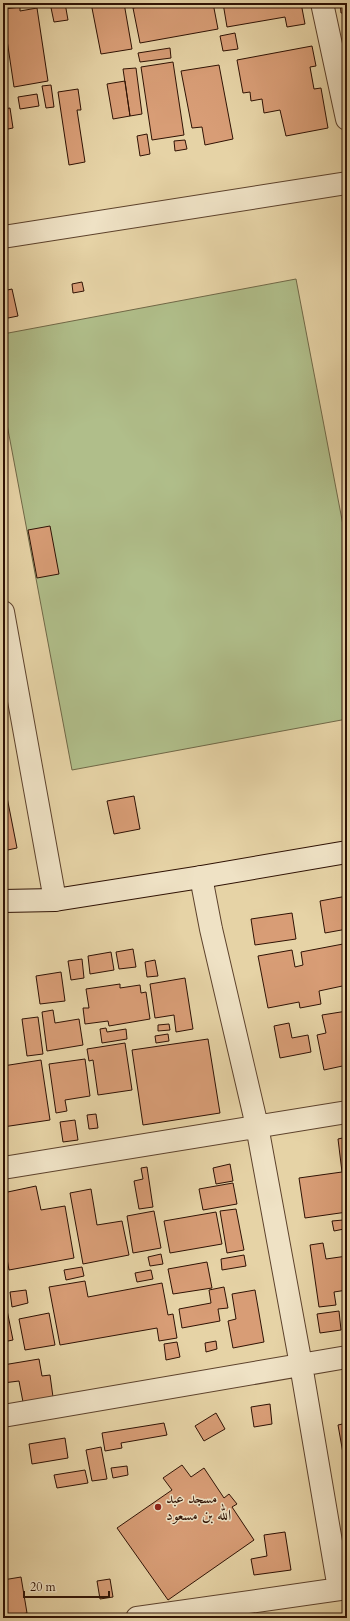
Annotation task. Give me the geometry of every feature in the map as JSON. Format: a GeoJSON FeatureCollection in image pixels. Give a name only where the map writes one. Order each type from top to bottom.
{"type":"FeatureCollection","features":[{"type":"Feature","properties":{"kind":"street"},"geometry":{"type":"LineString","coordinates":[[322,3],[347,119]]}},
{"type":"Feature","properties":{"kind":"street"},"geometry":{"type":"LineString","coordinates":[[3,237],[347,183]]}},
{"type":"Feature","properties":{"kind":"street"},"geometry":{"type":"LineString","coordinates":[[3,612],[55,900]]}},
{"type":"Feature","properties":{"kind":"street"},"geometry":{"type":"LineString","coordinates":[[3,901],[55,900],[347,852]]}},
{"type":"Feature","properties":{"kind":"street"},"geometry":{"type":"LineString","coordinates":[[137,1618],[343,1589],[257,1126],[211,929],[201,877]]}},
{"type":"Feature","properties":{"kind":"street"},"geometry":{"type":"LineString","coordinates":[[3,1168],[347,1112]]}},
{"type":"Feature","properties":{"kind":"street"},"geometry":{"type":"LineString","coordinates":[[3,1416],[347,1357]]}},
{"type":"Feature","properties":{"kind":"green space"},"geometry":{"type":"Polygon","coordinates":[[[296,279],[347,546],[347,719],[72,770],[3,403],[3,334],[296,279]]]}},
{"type":"Feature","properties":{"kind":"building"},"geometry":{"type":"Polygon","coordinates":[[[50,3],[65,3],[68,20],[54,22],[50,3]]]}},
{"type":"Feature","properties":{"kind":"building"},"geometry":{"type":"Polygon","coordinates":[[[91,3],[124,3],[132,49],[101,54],[91,3]]]}},
{"type":"Feature","properties":{"kind":"building"},"geometry":{"type":"Polygon","coordinates":[[[160,3],[213,3],[218,29],[140,43],[133,8],[160,3]]]}},
{"type":"Feature","properties":{"kind":"building"},"geometry":{"type":"Polygon","coordinates":[[[223,3],[301,3],[305,24],[287,27],[285,17],[227,27],[223,3]]]}},
{"type":"Feature","properties":{"kind":"building"},"geometry":{"type":"Polygon","coordinates":[[[340,3],[347,3],[347,13],[341,13],[340,3]]]}},
{"type":"Feature","properties":{"kind":"building"},"geometry":{"type":"Polygon","coordinates":[[[20,7],[20,11],[37,8],[48,81],[14,87],[3,13],[6,13],[5,9],[20,7]]]}},
{"type":"Feature","properties":{"kind":"building"},"geometry":{"type":"Polygon","coordinates":[[[235,33],[238,49],[223,51],[220,36],[235,33]]]}},
{"type":"Feature","properties":{"kind":"building"},"geometry":{"type":"Polygon","coordinates":[[[312,46],[316,66],[310,67],[314,89],[321,88],[328,128],[286,136],[280,110],[264,113],[262,99],[251,101],[250,92],[243,93],[237,60],[312,46]]]}},
{"type":"Feature","properties":{"kind":"building"},"geometry":{"type":"Polygon","coordinates":[[[170,48],[171,58],[140,62],[138,53],[170,48]]]}},
{"type":"Feature","properties":{"kind":"building"},"geometry":{"type":"Polygon","coordinates":[[[3,57],[6,77],[3,77],[3,57]]]}},
{"type":"Feature","properties":{"kind":"building"},"geometry":{"type":"Polygon","coordinates":[[[173,62],[184,135],[152,140],[141,67],[173,62]]]}},
{"type":"Feature","properties":{"kind":"building"},"geometry":{"type":"Polygon","coordinates":[[[219,65],[233,139],[205,145],[202,127],[192,128],[181,71],[219,65]]]}},
{"type":"Feature","properties":{"kind":"building"},"geometry":{"type":"Polygon","coordinates":[[[136,68],[142,114],[130,116],[123,69],[136,68]]]}},
{"type":"Feature","properties":{"kind":"building"},"geometry":{"type":"Polygon","coordinates":[[[125,81],[130,116],[113,119],[107,84],[125,81]]]}},
{"type":"Feature","properties":{"kind":"building"},"geometry":{"type":"Polygon","coordinates":[[[51,85],[54,107],[46,108],[42,86],[51,85]]]}},
{"type":"Feature","properties":{"kind":"building"},"geometry":{"type":"Polygon","coordinates":[[[78,89],[81,110],[77,110],[85,162],[69,165],[58,92],[78,89]]]}},
{"type":"Feature","properties":{"kind":"building"},"geometry":{"type":"Polygon","coordinates":[[[37,94],[39,106],[20,109],[18,97],[37,94]]]}},
{"type":"Feature","properties":{"kind":"building"},"geometry":{"type":"Polygon","coordinates":[[[10,108],[13,128],[3,130],[3,109],[10,108]]]}},
{"type":"Feature","properties":{"kind":"building"},"geometry":{"type":"Polygon","coordinates":[[[147,134],[150,154],[140,156],[137,136],[147,134]]]}},
{"type":"Feature","properties":{"kind":"building"},"geometry":{"type":"Polygon","coordinates":[[[185,140],[187,149],[175,151],[174,141],[185,140]]]}},
{"type":"Feature","properties":{"kind":"building"},"geometry":{"type":"Polygon","coordinates":[[[82,282],[84,291],[73,293],[72,284],[82,282]]]}},
{"type":"Feature","properties":{"kind":"building"},"geometry":{"type":"Polygon","coordinates":[[[12,289],[18,316],[3,319],[3,291],[12,289]]]}},
{"type":"Feature","properties":{"kind":"building"},"geometry":{"type":"Polygon","coordinates":[[[50,526],[59,574],[37,578],[28,530],[50,526]]]}},
{"type":"Feature","properties":{"kind":"building"},"geometry":{"type":"Polygon","coordinates":[[[3,787],[5,787],[17,848],[3,851],[3,787]]]}},
{"type":"Feature","properties":{"kind":"building"},"geometry":{"type":"Polygon","coordinates":[[[134,796],[140,829],[114,834],[107,801],[134,796]]]}},
{"type":"Feature","properties":{"kind":"building"},"geometry":{"type":"Polygon","coordinates":[[[347,896],[347,929],[325,933],[320,901],[347,896]]]}},
{"type":"Feature","properties":{"kind":"building"},"geometry":{"type":"Polygon","coordinates":[[[292,913],[296,939],[255,945],[251,919],[292,913]]]}},
{"type":"Feature","properties":{"kind":"building"},"geometry":{"type":"Polygon","coordinates":[[[343,944],[347,964],[347,985],[319,991],[321,1004],[300,1008],[299,1002],[268,1008],[258,956],[292,950],[295,967],[303,965],[301,952],[343,944]]]}},
{"type":"Feature","properties":{"kind":"building"},"geometry":{"type":"Polygon","coordinates":[[[133,949],[136,967],[119,969],[116,952],[133,949]]]}},
{"type":"Feature","properties":{"kind":"building"},"geometry":{"type":"Polygon","coordinates":[[[111,952],[114,970],[90,974],[88,956],[111,952]]]}},
{"type":"Feature","properties":{"kind":"building"},"geometry":{"type":"Polygon","coordinates":[[[82,959],[84,978],[71,980],[68,961],[82,959]]]}},
{"type":"Feature","properties":{"kind":"building"},"geometry":{"type":"Polygon","coordinates":[[[155,960],[158,976],[147,977],[145,962],[155,960]]]}},
{"type":"Feature","properties":{"kind":"building"},"geometry":{"type":"Polygon","coordinates":[[[61,972],[65,1001],[40,1004],[36,976],[61,972]]]}},
{"type":"Feature","properties":{"kind":"building"},"geometry":{"type":"Polygon","coordinates":[[[185,978],[193,1029],[176,1032],[174,1015],[155,1018],[150,984],[185,978]]]}},
{"type":"Feature","properties":{"kind":"building"},"geometry":{"type":"Polygon","coordinates":[[[120,984],[120,988],[140,985],[141,993],[146,992],[150,1019],[109,1026],[108,1021],[85,1024],[83,1008],[89,1008],[86,989],[120,984]]]}},
{"type":"Feature","properties":{"kind":"building"},"geometry":{"type":"Polygon","coordinates":[[[53,1010],[55,1023],[79,1019],[83,1045],[47,1051],[42,1012],[53,1010]]]}},
{"type":"Feature","properties":{"kind":"building"},"geometry":{"type":"Polygon","coordinates":[[[347,1011],[347,1065],[324,1070],[317,1035],[326,1033],[322,1015],[347,1011]]]}},
{"type":"Feature","properties":{"kind":"building"},"geometry":{"type":"Polygon","coordinates":[[[38,1017],[43,1054],[27,1056],[22,1019],[38,1017]]]}},
{"type":"Feature","properties":{"kind":"building"},"geometry":{"type":"Polygon","coordinates":[[[289,1023],[292,1038],[308,1035],[311,1052],[280,1058],[274,1026],[289,1023]]]}},
{"type":"Feature","properties":{"kind":"building"},"geometry":{"type":"Polygon","coordinates":[[[169,1024],[170,1030],[158,1031],[158,1025],[169,1024]]]}},
{"type":"Feature","properties":{"kind":"building"},"geometry":{"type":"Polygon","coordinates":[[[106,1028],[107,1032],[126,1029],[127,1039],[102,1043],[100,1029],[106,1028]]]}},
{"type":"Feature","properties":{"kind":"building"},"geometry":{"type":"Polygon","coordinates":[[[168,1034],[169,1041],[156,1043],[155,1036],[168,1034]]]}},
{"type":"Feature","properties":{"kind":"building"},"geometry":{"type":"Polygon","coordinates":[[[208,1039],[220,1113],[143,1125],[132,1050],[208,1039]]]}},
{"type":"Feature","properties":{"kind":"building"},"geometry":{"type":"Polygon","coordinates":[[[125,1043],[132,1090],[98,1095],[93,1060],[89,1061],[87,1049],[125,1043]]]}},
{"type":"Feature","properties":{"kind":"building"},"geometry":{"type":"Polygon","coordinates":[[[85,1059],[90,1096],[65,1100],[67,1111],[56,1113],[49,1064],[85,1059]]]}},
{"type":"Feature","properties":{"kind":"building"},"geometry":{"type":"Polygon","coordinates":[[[41,1060],[50,1120],[3,1127],[3,1066],[41,1060]]]}},
{"type":"Feature","properties":{"kind":"building"},"geometry":{"type":"Polygon","coordinates":[[[96,1114],[98,1128],[89,1129],[87,1115],[96,1114]]]}},
{"type":"Feature","properties":{"kind":"building"},"geometry":{"type":"Polygon","coordinates":[[[75,1120],[78,1140],[63,1142],[60,1122],[75,1120]]]}},
{"type":"Feature","properties":{"kind":"building"},"geometry":{"type":"Polygon","coordinates":[[[347,1137],[347,1212],[305,1218],[299,1178],[342,1172],[338,1139],[347,1137]]]}},
{"type":"Feature","properties":{"kind":"building"},"geometry":{"type":"Polygon","coordinates":[[[230,1164],[233,1181],[216,1184],[213,1168],[230,1164]]]}},
{"type":"Feature","properties":{"kind":"building"},"geometry":{"type":"Polygon","coordinates":[[[147,1167],[153,1207],[139,1209],[134,1181],[143,1179],[141,1168],[147,1167]]]}},
{"type":"Feature","properties":{"kind":"building"},"geometry":{"type":"Polygon","coordinates":[[[233,1183],[237,1204],[203,1210],[199,1189],[233,1183]]]}},
{"type":"Feature","properties":{"kind":"building"},"geometry":{"type":"Polygon","coordinates":[[[36,1186],[41,1210],[65,1206],[74,1258],[9,1270],[3,1236],[3,1193],[36,1186]]]}},
{"type":"Feature","properties":{"kind":"building"},"geometry":{"type":"Polygon","coordinates":[[[91,1189],[97,1225],[122,1221],[129,1255],[83,1264],[70,1193],[91,1189]]]}},
{"type":"Feature","properties":{"kind":"building"},"geometry":{"type":"Polygon","coordinates":[[[236,1209],[244,1250],[227,1253],[220,1211],[236,1209]]]}},
{"type":"Feature","properties":{"kind":"building"},"geometry":{"type":"Polygon","coordinates":[[[154,1211],[161,1248],[133,1253],[127,1216],[154,1211]]]}},
{"type":"Feature","properties":{"kind":"building"},"geometry":{"type":"Polygon","coordinates":[[[216,1212],[222,1244],[170,1253],[164,1221],[216,1212]]]}},
{"type":"Feature","properties":{"kind":"building"},"geometry":{"type":"Polygon","coordinates":[[[343,1220],[344,1229],[334,1231],[332,1221],[343,1220]]]}},
{"type":"Feature","properties":{"kind":"building"},"geometry":{"type":"Polygon","coordinates":[[[323,1243],[326,1259],[347,1256],[347,1290],[334,1292],[336,1305],[319,1307],[310,1245],[323,1243]]]}},
{"type":"Feature","properties":{"kind":"building"},"geometry":{"type":"Polygon","coordinates":[[[161,1254],[163,1264],[150,1266],[148,1257],[161,1254]]]}},
{"type":"Feature","properties":{"kind":"building"},"geometry":{"type":"Polygon","coordinates":[[[244,1255],[246,1266],[222,1270],[221,1259],[244,1255]]]}},
{"type":"Feature","properties":{"kind":"building"},"geometry":{"type":"Polygon","coordinates":[[[207,1262],[212,1288],[173,1294],[168,1269],[207,1262]]]}},
{"type":"Feature","properties":{"kind":"building"},"geometry":{"type":"Polygon","coordinates":[[[82,1267],[84,1276],[66,1280],[64,1270],[82,1267]]]}},
{"type":"Feature","properties":{"kind":"building"},"geometry":{"type":"Polygon","coordinates":[[[151,1270],[153,1279],[137,1282],[135,1273],[151,1270]]]}},
{"type":"Feature","properties":{"kind":"building"},"geometry":{"type":"Polygon","coordinates":[[[85,1281],[88,1297],[162,1283],[168,1315],[173,1314],[177,1338],[159,1341],[157,1328],[60,1345],[49,1287],[85,1281]]]}},
{"type":"Feature","properties":{"kind":"building"},"geometry":{"type":"Polygon","coordinates":[[[224,1287],[228,1308],[218,1309],[220,1321],[182,1328],[179,1309],[211,1303],[209,1290],[224,1287]]]}},
{"type":"Feature","properties":{"kind":"building"},"geometry":{"type":"Polygon","coordinates":[[[3,1290],[13,1340],[3,1342],[3,1290]]]}},
{"type":"Feature","properties":{"kind":"building"},"geometry":{"type":"Polygon","coordinates":[[[26,1290],[28,1303],[12,1307],[10,1292],[26,1290]]]}},
{"type":"Feature","properties":{"kind":"building"},"geometry":{"type":"Polygon","coordinates":[[[255,1290],[264,1342],[233,1348],[228,1321],[236,1319],[232,1294],[255,1290]]]}},
{"type":"Feature","properties":{"kind":"building"},"geometry":{"type":"Polygon","coordinates":[[[339,1311],[341,1330],[320,1333],[317,1314],[339,1311]]]}},
{"type":"Feature","properties":{"kind":"building"},"geometry":{"type":"Polygon","coordinates":[[[49,1313],[55,1345],[25,1350],[19,1319],[49,1313]]]}},
{"type":"Feature","properties":{"kind":"building"},"geometry":{"type":"Polygon","coordinates":[[[216,1341],[217,1349],[206,1352],[205,1343],[216,1341]]]}},
{"type":"Feature","properties":{"kind":"building"},"geometry":{"type":"Polygon","coordinates":[[[177,1342],[180,1357],[166,1360],[164,1344],[177,1342]]]}},
{"type":"Feature","properties":{"kind":"building"},"geometry":{"type":"Polygon","coordinates":[[[39,1359],[42,1376],[50,1375],[53,1397],[23,1402],[19,1381],[3,1383],[3,1365],[39,1359]]]}},
{"type":"Feature","properties":{"kind":"building"},"geometry":{"type":"Polygon","coordinates":[[[270,1404],[272,1424],[254,1427],[251,1407],[270,1404]]]}},
{"type":"Feature","properties":{"kind":"building"},"geometry":{"type":"Polygon","coordinates":[[[216,1413],[225,1429],[204,1441],[195,1426],[216,1413]]]}},
{"type":"Feature","properties":{"kind":"building"},"geometry":{"type":"Polygon","coordinates":[[[164,1423],[167,1435],[121,1443],[122,1448],[105,1451],[102,1433],[164,1423]]]}},
{"type":"Feature","properties":{"kind":"building"},"geometry":{"type":"Polygon","coordinates":[[[347,1423],[347,1458],[344,1459],[338,1425],[347,1423]]]}},
{"type":"Feature","properties":{"kind":"building"},"geometry":{"type":"Polygon","coordinates":[[[65,1438],[68,1458],[32,1464],[29,1444],[65,1438]]]}},
{"type":"Feature","properties":{"kind":"building"},"geometry":{"type":"Polygon","coordinates":[[[101,1447],[107,1479],[92,1481],[86,1450],[101,1447]]]}},
{"type":"Feature","properties":{"kind":"building"},"geometry":{"type":"Polygon","coordinates":[[[182,1465],[191,1477],[204,1468],[224,1498],[229,1494],[237,1504],[232,1507],[254,1540],[168,1600],[117,1528],[172,1490],[163,1478],[182,1465]]]}},
{"type":"Feature","properties":{"kind":"building"},"geometry":{"type":"Polygon","coordinates":[[[127,1466],[128,1475],[113,1478],[111,1468],[127,1466]]]}},
{"type":"Feature","properties":{"kind":"building"},"geometry":{"type":"Polygon","coordinates":[[[85,1470],[88,1483],[57,1488],[54,1475],[85,1470]]]}},
{"type":"Feature","properties":{"kind":"building"},"geometry":{"type":"Polygon","coordinates":[[[285,1532],[291,1570],[254,1575],[251,1559],[267,1556],[264,1535],[285,1532]]]}},
{"type":"Feature","properties":{"kind":"building"},"geometry":{"type":"Polygon","coordinates":[[[21,1577],[27,1613],[3,1618],[3,1580],[21,1577]]]}},
{"type":"Feature","properties":{"kind":"building"},"geometry":{"type":"Polygon","coordinates":[[[110,1579],[113,1597],[100,1599],[97,1581],[110,1579]]]}},
{"type":"Feature","properties":{"kind":"place","name":"مسجد عبد الله بن مسعود"},"geometry":{"type":"Point","coordinates":[158,1507]}}]}
